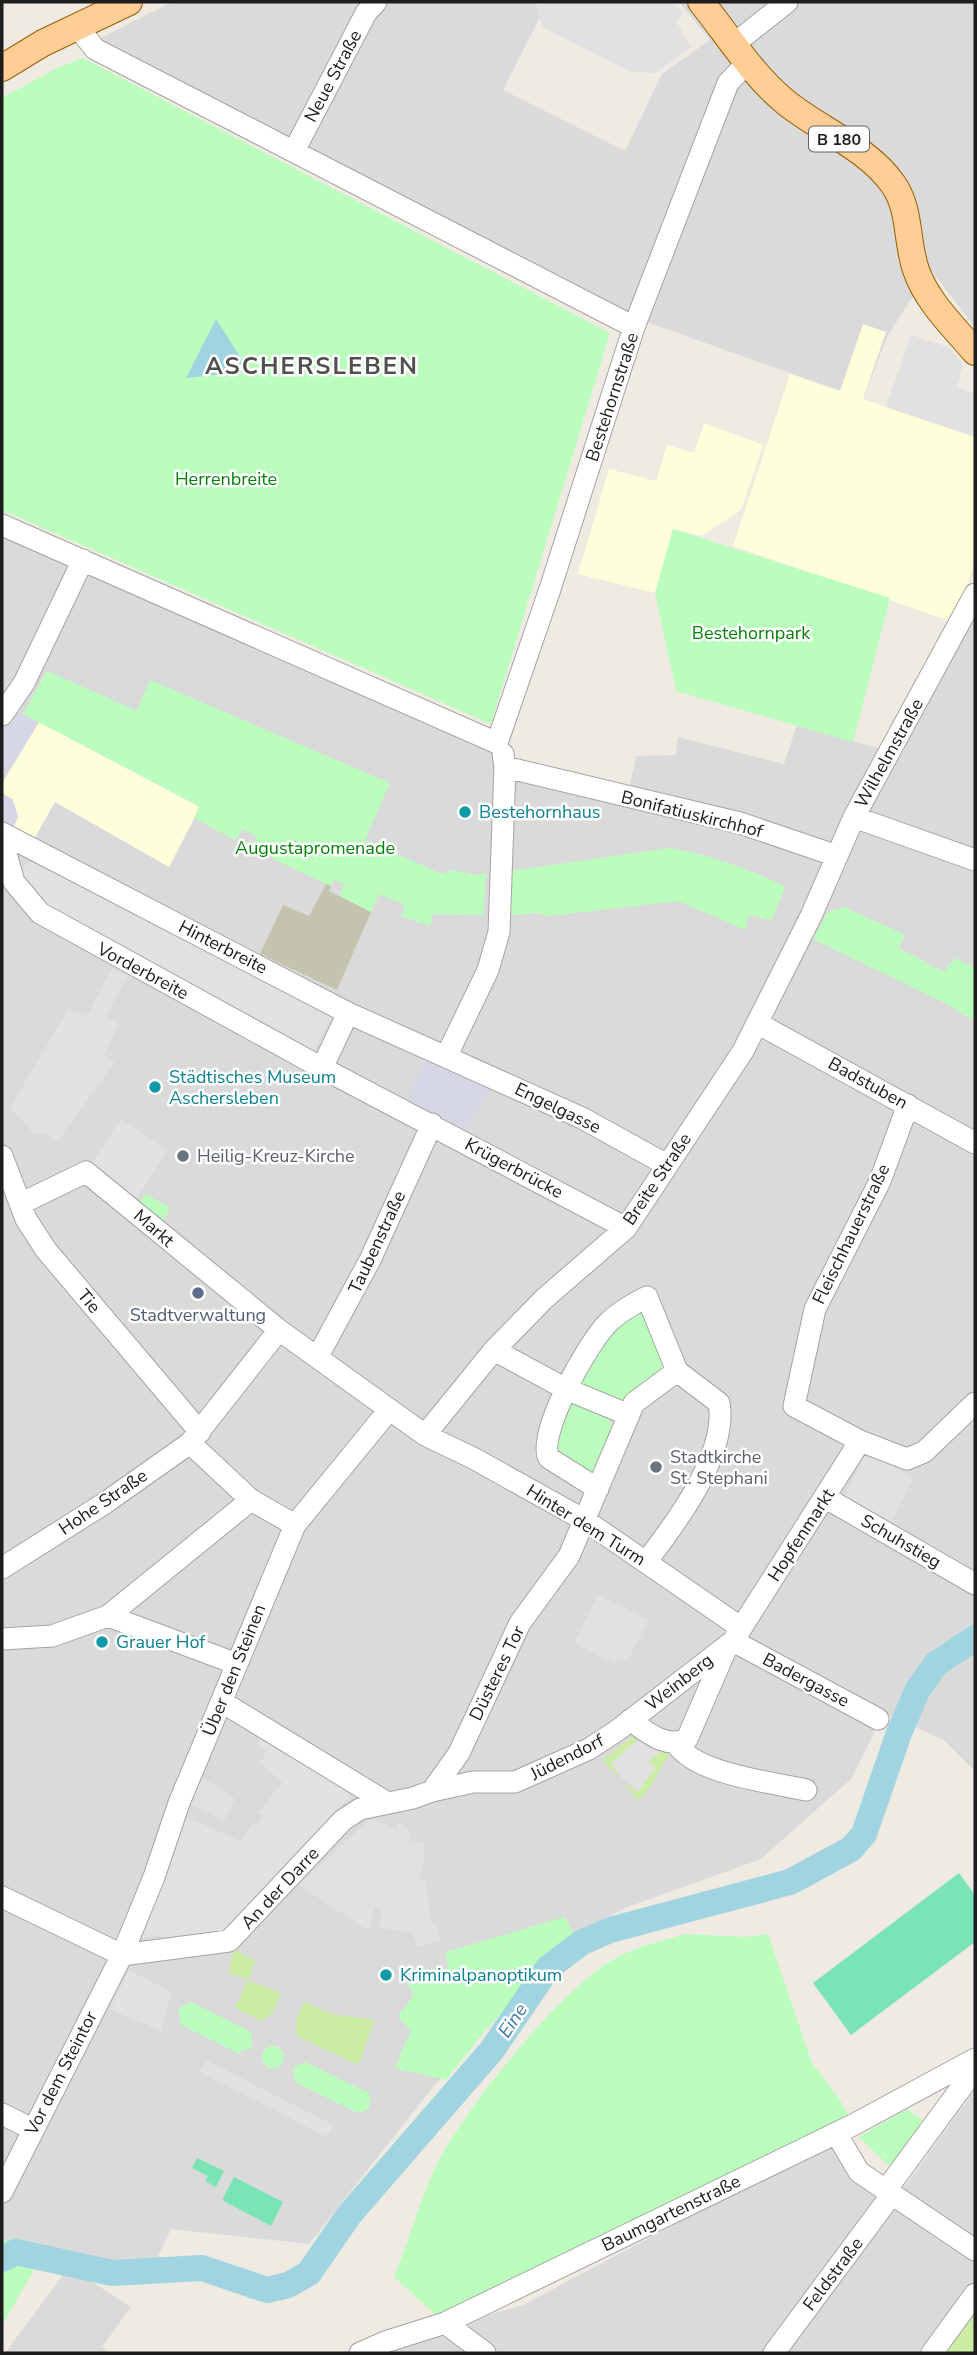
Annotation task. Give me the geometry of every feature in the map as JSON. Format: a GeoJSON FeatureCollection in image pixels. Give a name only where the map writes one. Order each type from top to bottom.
{"type":"FeatureCollection","features":[{"type":"Feature","properties":{"kind":"main road"},"geometry":{"type":"LineString","coordinates":[[2,68],[77,26],[129,2]]}},
{"type":"Feature","properties":{"kind":"main road","name":"B 180"},"geometry":{"type":"LineString","coordinates":[[701,2],[782,99],[868,158],[894,185],[904,209],[919,279],[933,301],[975,352]]}},
{"type":"Feature","properties":{"kind":"street","name":"Neue Straße"},"geometry":{"type":"LineString","coordinates":[[294,151],[366,13],[376,2]]}},
{"type":"Feature","properties":{"kind":"street","name":"Bestehornstraße"},"geometry":{"type":"LineString","coordinates":[[497,743],[550,589],[634,327],[729,83],[741,53],[787,2]]}},
{"type":"Feature","properties":{"kind":"street"},"geometry":{"type":"LineString","coordinates":[[77,26],[95,49],[634,327]]}},
{"type":"Feature","properties":{"kind":"street"},"geometry":{"type":"LineString","coordinates":[[2,525],[497,743],[505,767],[499,932],[488,970],[447,1055]]}},
{"type":"Feature","properties":{"kind":"street"},"geometry":{"type":"LineString","coordinates":[[2,715],[24,683],[83,560]]}},
{"type":"Feature","properties":{"kind":"street","name":"Wilhelmstraße"},"geometry":{"type":"LineString","coordinates":[[811,916],[853,817],[975,594]]}},
{"type":"Feature","properties":{"kind":"street","name":"Bonifatiuskirchhof"},"geometry":{"type":"LineString","coordinates":[[505,767],[740,823],[837,856]]}},
{"type":"Feature","properties":{"kind":"street"},"geometry":{"type":"LineString","coordinates":[[853,817],[975,860]]}},
{"type":"Feature","properties":{"kind":"street","name":"Hinterbreite"},"geometry":{"type":"LineString","coordinates":[[2,833],[348,1013],[430,1051],[447,1055]]}},
{"type":"Feature","properties":{"kind":"street","name":"Vorderbreite"},"geometry":{"type":"LineString","coordinates":[[2,840],[14,882],[40,913],[402,1109]]}},
{"type":"Feature","properties":{"kind":"street","name":"Breite Straße"},"geometry":{"type":"LineString","coordinates":[[425,1435],[494,1350],[545,1298],[626,1228],[759,1024],[811,916]]}},
{"type":"Feature","properties":{"kind":"street"},"geometry":{"type":"LineString","coordinates":[[322,1068],[348,1013]]}},
{"type":"Feature","properties":{"kind":"street","name":"Badstuben"},"geometry":{"type":"LineString","coordinates":[[759,1024],[975,1143]]}},
{"type":"Feature","properties":{"kind":"street","name":"Engelgasse"},"geometry":{"type":"LineString","coordinates":[[447,1055],[582,1118],[667,1164]]}},
{"type":"Feature","properties":{"kind":"street","name":"Fleischhauerstraße"},"geometry":{"type":"LineString","coordinates":[[860,1441],[794,1406],[817,1301],[872,1197],[908,1105]]}},
{"type":"Feature","properties":{"kind":"street","name":"Krügerbrücke"},"geometry":{"type":"LineString","coordinates":[[402,1109],[626,1228]]}},
{"type":"Feature","properties":{"kind":"street","name":"Taubenstraße"},"geometry":{"type":"LineString","coordinates":[[318,1356],[370,1260],[432,1124]]}},
{"type":"Feature","properties":{"kind":"street","name":"Tie"},"geometry":{"type":"LineString","coordinates":[[2,1156],[20,1204],[46,1250],[195,1438],[251,1500],[295,1525]]}},
{"type":"Feature","properties":{"kind":"street","name":"Markt"},"geometry":{"type":"LineString","coordinates":[[20,1204],[86,1172],[279,1330],[425,1435]]}},
{"type":"Feature","properties":{"kind":"street"},"geometry":{"type":"LineString","coordinates":[[598,1489],[549,1458],[545,1451],[566,1390],[584,1352],[607,1324],[647,1297],[677,1371],[719,1403],[722,1419],[716,1448],[708,1465],[646,1562]]}},
{"type":"Feature","properties":{"kind":"street"},"geometry":{"type":"LineString","coordinates":[[195,1438],[279,1330]]}},
{"type":"Feature","properties":{"kind":"street"},"geometry":{"type":"LineString","coordinates":[[494,1350],[566,1390],[629,1415]]}},
{"type":"Feature","properties":{"kind":"street","name":"Düsteres Tor"},"geometry":{"type":"LineString","coordinates":[[432,1791],[459,1753],[520,1623],[569,1556],[634,1403],[677,1371]]}},
{"type":"Feature","properties":{"kind":"street"},"geometry":{"type":"LineString","coordinates":[[860,1441],[899,1458],[915,1457],[941,1437],[975,1403]]}},
{"type":"Feature","properties":{"kind":"street","name":"Über den Steinen"},"geometry":{"type":"LineString","coordinates":[[122,1955],[154,1877],[179,1802],[295,1525],[389,1410]]}},
{"type":"Feature","properties":{"kind":"street","name":"Hinter dem Turm"},"geometry":{"type":"LineString","coordinates":[[425,1435],[473,1458],[586,1521],[646,1562],[734,1637]]}},
{"type":"Feature","properties":{"kind":"street","name":"Hohe Straße"},"geometry":{"type":"LineString","coordinates":[[2,1568],[105,1503],[195,1438]]}},
{"type":"Feature","properties":{"kind":"street","name":"Hopfenmarkt"},"geometry":{"type":"LineString","coordinates":[[734,1637],[826,1498],[860,1441]]}},
{"type":"Feature","properties":{"kind":"street","name":"Schuhstieg"},"geometry":{"type":"LineString","coordinates":[[826,1498],[975,1584]]}},
{"type":"Feature","properties":{"kind":"street"},"geometry":{"type":"LineString","coordinates":[[2,1639],[52,1636],[108,1616],[251,1500]]}},
{"type":"Feature","properties":{"kind":"street"},"geometry":{"type":"LineString","coordinates":[[108,1616],[237,1664]]}},
{"type":"Feature","properties":{"kind":"street","name":"Badergasse"},"geometry":{"type":"LineString","coordinates":[[734,1637],[878,1719]]}},
{"type":"Feature","properties":{"kind":"street","name":"Weinberg"},"geometry":{"type":"LineString","coordinates":[[734,1637],[687,1739],[676,1743],[624,1725],[734,1637]]}},
{"type":"Feature","properties":{"kind":"street"},"geometry":{"type":"LineString","coordinates":[[222,1702],[386,1802]]}},
{"type":"Feature","properties":{"kind":"street","name":"Jüdendorf"},"geometry":{"type":"LineString","coordinates":[[515,1782],[589,1749],[624,1725]]}},
{"type":"Feature","properties":{"kind":"street"},"geometry":{"type":"LineString","coordinates":[[676,1743],[681,1752],[700,1763],[806,1790]]}},
{"type":"Feature","properties":{"kind":"street","name":"An der Darre"},"geometry":{"type":"LineString","coordinates":[[122,1955],[229,1941],[343,1820],[360,1809],[472,1782],[515,1782]]}},
{"type":"Feature","properties":{"kind":"street"},"geometry":{"type":"LineString","coordinates":[[2,1897],[122,1955]]}},
{"type":"Feature","properties":{"kind":"street","name":"Vor dem Steintor"},"geometry":{"type":"LineString","coordinates":[[2,2192],[122,1955]]}},
{"type":"Feature","properties":{"kind":"street","name":"Baumgartenstraße"},"geometry":{"type":"LineString","coordinates":[[360,2353],[445,2323],[836,2133],[974,2059]]}},
{"type":"Feature","properties":{"kind":"street","name":"Feldstraße"},"geometry":{"type":"LineString","coordinates":[[774,2353],[889,2192],[974,2059]]}},
{"type":"Feature","properties":{"kind":"street"},"geometry":{"type":"LineString","coordinates":[[2,2114],[32,2129]]}},
{"type":"Feature","properties":{"kind":"street"},"geometry":{"type":"LineString","coordinates":[[836,2133],[859,2172],[975,2250]]}},
{"type":"Feature","properties":{"kind":"street"},"geometry":{"type":"LineString","coordinates":[[932,2353],[975,2294]]}},
{"type":"Feature","properties":{"kind":"street"},"geometry":{"type":"LineString","coordinates":[[445,2323],[485,2353]]}},
{"type":"Feature","properties":{"kind":"shaded area"},"geometry":{"type":"Polygon","coordinates":[[[172,2],[536,2],[540,17],[503,90],[625,151],[662,74],[710,40],[679,2],[975,2],[975,327],[930,269],[887,337],[863,399],[644,321],[98,39],[172,2]]]}},
{"type":"Feature","properties":{"kind":"shaded area"},"geometry":{"type":"Polygon","coordinates":[[[536,2],[674,2],[683,14],[676,21],[691,47],[655,73],[629,71],[542,27],[536,2]]]}},
{"type":"Feature","properties":{"kind":"shaded area"},"geometry":{"type":"Polygon","coordinates":[[[863,324],[886,332],[863,399],[975,437],[975,561],[964,593],[947,620],[733,546],[790,374],[840,391],[863,324]]]}},
{"type":"Feature","properties":{"kind":"shaded area"},"geometry":{"type":"Polygon","coordinates":[[[911,335],[950,348],[963,365],[957,387],[975,394],[975,437],[886,407],[911,335]]]}},
{"type":"Feature","properties":{"kind":"shaded area"},"geometry":{"type":"Polygon","coordinates":[[[704,423],[763,445],[741,510],[702,536],[673,529],[655,593],[578,574],[609,469],[656,481],[667,445],[694,453],[704,423]]]}},
{"type":"Feature","properties":{"kind":"shaded area"},"geometry":{"type":"Polygon","coordinates":[[[2,532],[87,565],[498,746],[511,771],[627,800],[636,756],[676,755],[678,737],[784,764],[797,725],[901,755],[975,613],[975,1771],[944,1740],[884,1713],[851,1779],[761,1859],[625,1908],[576,1933],[434,2086],[309,2244],[171,2229],[156,2261],[39,2261],[2,2238],[2,532]]]}},
{"type":"Feature","properties":{"kind":"shaded area"},"geometry":{"type":"Polygon","coordinates":[[[2,707],[39,722],[2,783],[2,707]]]}},
{"type":"Feature","properties":{"kind":"shaded area"},"geometry":{"type":"Polygon","coordinates":[[[39,722],[200,807],[169,867],[55,802],[34,839],[13,828],[13,800],[2,793],[2,783],[39,722]]]}},
{"type":"Feature","properties":{"kind":"shaded area"},"geometry":{"type":"Polygon","coordinates":[[[2,793],[13,800],[18,817],[13,828],[30,837],[2,885],[2,793]]]}},
{"type":"Feature","properties":{"kind":"shaded area"},"geometry":{"type":"Polygon","coordinates":[[[31,862],[334,1012],[312,1054],[64,921],[19,881],[26,864],[31,862]]]}},
{"type":"Feature","properties":{"kind":"shaded area"},"geometry":{"type":"Polygon","coordinates":[[[326,884],[331,886],[329,891],[371,912],[337,990],[260,954],[283,905],[309,916],[326,884]]]}},
{"type":"Feature","properties":{"kind":"shaded area"},"geometry":{"type":"Polygon","coordinates":[[[112,968],[128,975],[106,1017],[119,1024],[104,1055],[115,1062],[57,1142],[47,1134],[34,1134],[10,1108],[68,1009],[87,1016],[112,968]]]}},
{"type":"Feature","properties":{"kind":"shaded area"},"geometry":{"type":"Polygon","coordinates":[[[431,1051],[499,1085],[486,1095],[458,1138],[402,1109],[431,1051]]]}},
{"type":"Feature","properties":{"kind":"shaded area"},"geometry":{"type":"Polygon","coordinates":[[[121,1119],[167,1150],[131,1208],[86,1172],[121,1119]]]}},
{"type":"Feature","properties":{"kind":"shaded area"},"geometry":{"type":"Polygon","coordinates":[[[867,1450],[913,1478],[891,1524],[845,1497],[867,1450]]]}},
{"type":"Feature","properties":{"kind":"shaded area"},"geometry":{"type":"Polygon","coordinates":[[[598,1595],[649,1620],[627,1661],[618,1657],[615,1664],[574,1643],[598,1595]]]}},
{"type":"Feature","properties":{"kind":"shaded area"},"geometry":{"type":"Polygon","coordinates":[[[264,1734],[344,1787],[350,1797],[220,1934],[171,1939],[157,1935],[142,1938],[183,1816],[241,1841],[252,1823],[258,1826],[263,1815],[258,1812],[283,1782],[260,1763],[267,1750],[257,1744],[264,1734]]]}},
{"type":"Feature","properties":{"kind":"shaded area"},"geometry":{"type":"Polygon","coordinates":[[[639,1738],[661,1751],[649,1762],[655,1768],[638,1792],[618,1774],[611,1763],[639,1738]]]}},
{"type":"Feature","properties":{"kind":"shaded area"},"geometry":{"type":"Polygon","coordinates":[[[199,1775],[235,1799],[224,1821],[187,1802],[199,1775]]]}},
{"type":"Feature","properties":{"kind":"shaded area"},"geometry":{"type":"Polygon","coordinates":[[[371,1818],[396,1829],[399,1823],[409,1829],[410,1843],[423,1842],[424,1862],[418,1881],[425,1880],[432,1923],[436,1923],[441,1941],[418,1947],[412,1932],[379,1928],[382,1909],[375,1906],[369,1931],[299,1885],[371,1818]]]}},
{"type":"Feature","properties":{"kind":"shaded area"},"geometry":{"type":"Polygon","coordinates":[[[129,1970],[172,1992],[161,2031],[110,2009],[129,1970]]]}},
{"type":"Feature","properties":{"kind":"shaded area"},"geometry":{"type":"Polygon","coordinates":[[[206,2060],[333,2125],[327,2137],[200,2072],[206,2060]]]}},
{"type":"Feature","properties":{"kind":"shaded area"},"geometry":{"type":"Polygon","coordinates":[[[975,2090],[975,2313],[945,2353],[375,2353],[401,2341],[523,2305],[832,2141],[891,2205],[975,2090]]]}},
{"type":"Feature","properties":{"kind":"shaded area"},"geometry":{"type":"Polygon","coordinates":[[[69,2267],[131,2307],[102,2347],[110,2353],[5,2353],[69,2267]]]}},
{"type":"Feature","properties":{"kind":"green space","name":"Herrenbreite"},"geometry":{"type":"Polygon","coordinates":[[[83,58],[610,333],[491,724],[2,510],[2,98],[57,68],[83,58]]]}},
{"type":"Feature","properties":{"kind":"green space","name":"Bestehornpark"},"geometry":{"type":"Polygon","coordinates":[[[673,529],[890,598],[853,742],[676,691],[655,593],[673,529]]]}},
{"type":"Feature","properties":{"kind":"green space","name":"Augustapromenade"},"geometry":{"type":"Polygon","coordinates":[[[47,671],[137,711],[150,680],[390,783],[365,840],[442,874],[453,870],[473,875],[486,873],[483,915],[433,914],[430,926],[401,916],[405,905],[379,894],[371,912],[340,896],[344,884],[334,880],[331,886],[273,859],[271,854],[268,857],[251,848],[257,837],[243,829],[235,840],[194,818],[199,806],[23,714],[47,671]]]}},
{"type":"Feature","properties":{"kind":"green space"},"geometry":{"type":"Polygon","coordinates":[[[669,848],[728,863],[785,887],[772,920],[749,915],[746,930],[678,901],[548,916],[538,913],[509,915],[511,871],[669,848]]]}},
{"type":"Feature","properties":{"kind":"green space"},"geometry":{"type":"Polygon","coordinates":[[[844,907],[905,935],[898,948],[944,972],[955,958],[975,968],[975,1021],[945,1003],[813,939],[828,912],[844,907]]]}},
{"type":"Feature","properties":{"kind":"green space"},"geometry":{"type":"Polygon","coordinates":[[[146,1194],[170,1208],[159,1229],[134,1209],[146,1194]]]}},
{"type":"Feature","properties":{"kind":"green space"},"geometry":{"type":"Polygon","coordinates":[[[645,1303],[669,1365],[632,1396],[616,1402],[573,1386],[603,1335],[645,1303]]]}},
{"type":"Feature","properties":{"kind":"green space"},"geometry":{"type":"Polygon","coordinates":[[[567,1400],[608,1417],[616,1435],[598,1481],[553,1456],[567,1400]]]}},
{"type":"Feature","properties":{"kind":"green space"},"geometry":{"type":"Polygon","coordinates":[[[638,1732],[656,1743],[612,1762],[618,1774],[614,1773],[603,1760],[638,1732]]]}},
{"type":"Feature","properties":{"kind":"green space"},"geometry":{"type":"Polygon","coordinates":[[[664,1748],[670,1752],[651,1786],[638,1801],[624,1782],[638,1792],[649,1762],[664,1748]]]}},
{"type":"Feature","properties":{"kind":"green space"},"geometry":{"type":"Polygon","coordinates":[[[959,1873],[975,1895],[975,1942],[851,2035],[813,1983],[959,1873]]]}},
{"type":"Feature","properties":{"kind":"green space"},"geometry":{"type":"Polygon","coordinates":[[[565,1917],[578,1943],[486,2029],[446,2080],[395,2068],[411,2031],[398,2016],[414,1995],[408,1984],[420,1970],[448,1969],[446,1952],[565,1917]]]}},
{"type":"Feature","properties":{"kind":"green space"},"geometry":{"type":"Polygon","coordinates":[[[686,1934],[745,1937],[768,1934],[812,2063],[840,2100],[853,2125],[445,2323],[394,2277],[443,2153],[476,2103],[520,2046],[570,1994],[616,1958],[641,1947],[686,1934]]]}},
{"type":"Feature","properties":{"kind":"green space"},"geometry":{"type":"Polygon","coordinates":[[[236,1950],[255,1961],[248,1980],[229,1973],[233,1952],[236,1950]]]}},
{"type":"Feature","properties":{"kind":"green space"},"geometry":{"type":"Polygon","coordinates":[[[248,1980],[281,1993],[273,2012],[262,2021],[235,2008],[248,1980]]]}},
{"type":"Feature","properties":{"kind":"green space"},"geometry":{"type":"Polygon","coordinates":[[[191,2002],[251,2032],[252,2049],[242,2050],[240,2054],[180,2024],[179,2008],[191,2002]]]}},
{"type":"Feature","properties":{"kind":"green space"},"geometry":{"type":"Polygon","coordinates":[[[304,2002],[332,2014],[375,2020],[358,2065],[297,2036],[296,2021],[304,2002]]]}},
{"type":"Feature","properties":{"kind":"green space"},"geometry":{"type":"Polygon","coordinates":[[[273,2046],[281,2049],[284,2057],[281,2065],[273,2068],[265,2065],[262,2057],[265,2049],[273,2046]]]}},
{"type":"Feature","properties":{"kind":"green space"},"geometry":{"type":"Polygon","coordinates":[[[305,2062],[369,2093],[370,2108],[358,2113],[295,2082],[293,2068],[305,2062]]]}},
{"type":"Feature","properties":{"kind":"green space"},"geometry":{"type":"Polygon","coordinates":[[[907,2109],[925,2122],[890,2167],[859,2137],[907,2109]]]}},
{"type":"Feature","properties":{"kind":"green space"},"geometry":{"type":"Polygon","coordinates":[[[197,2158],[224,2171],[216,2187],[205,2181],[208,2176],[192,2168],[197,2158]]]}},
{"type":"Feature","properties":{"kind":"green space"},"geometry":{"type":"Polygon","coordinates":[[[234,2177],[283,2202],[271,2226],[222,2200],[234,2177]]]}},
{"type":"Feature","properties":{"kind":"green space"},"geometry":{"type":"Polygon","coordinates":[[[2,2238],[39,2261],[2,2326],[2,2238]]]}},
{"type":"Feature","properties":{"kind":"green space"},"geometry":{"type":"Polygon","coordinates":[[[975,2313],[975,2353],[945,2353],[975,2313]]]}},
{"type":"Feature","properties":{"kind":"water"},"geometry":{"type":"Polygon","coordinates":[[[216,319],[249,371],[186,378],[216,319]]]}},
{"type":"Feature","properties":{"kind":"waterway","name":"Eine"},"geometry":{"type":"LineString","coordinates":[[2,2259],[16,2252],[112,2273],[202,2268],[267,2290],[288,2285],[309,2273],[349,2215],[492,2050],[548,1968],[581,1943],[610,1930],[790,1882],[851,1849],[864,1834],[899,1733],[917,1691],[936,1664],[975,1638]]}},
{"type":"Feature","properties":{"kind":"place","name":"Bestehornhaus"},"geometry":{"type":"Point","coordinates":[465,812]}},
{"type":"Feature","properties":{"kind":"place","name":"Städtisches Museum Aschersleben"},"geometry":{"type":"Point","coordinates":[155,1087]}},
{"type":"Feature","properties":{"kind":"place","name":"Heilig-Kreuz-Kirche"},"geometry":{"type":"Point","coordinates":[183,1156]}},
{"type":"Feature","properties":{"kind":"place","name":"Stadtverwaltung"},"geometry":{"type":"Point","coordinates":[198,1293]}},
{"type":"Feature","properties":{"kind":"place","name":"Stadtkirche St. Stephani"},"geometry":{"type":"Point","coordinates":[656,1467]}},
{"type":"Feature","properties":{"kind":"place","name":"Grauer Hof"},"geometry":{"type":"Point","coordinates":[102,1642]}},
{"type":"Feature","properties":{"kind":"place","name":"Kriminalpanoptikum"},"geometry":{"type":"Point","coordinates":[386,1975]}},
{"type":"Feature","properties":{"kind":"district","name":"ASCHERSLEBEN"},"geometry":{"type":"Point","coordinates":[312,366]}}]}
